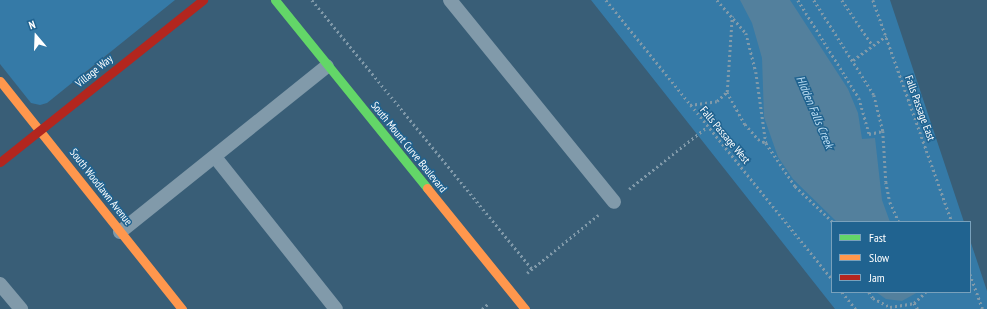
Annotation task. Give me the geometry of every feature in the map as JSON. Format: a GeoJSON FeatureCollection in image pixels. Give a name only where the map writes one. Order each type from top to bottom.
{"type":"FeatureCollection","features":[{"type":"Feature","properties":{"kind":"street","name":"Village Way"},"geometry":{"type":"LineString","coordinates":[[0,162],[203,0]]}},
{"type":"Feature","properties":{"kind":"street","name":"South Mount Curve Boulevard"},"geometry":{"type":"LineString","coordinates":[[275,0],[525,309]]}},
{"type":"Feature","properties":{"kind":"street","name":"South Woodlawn Avenue"},"geometry":{"type":"LineString","coordinates":[[0,81],[182,309]]}},
{"type":"Feature","properties":{"kind":"lane"},"geometry":{"type":"LineString","coordinates":[[450,0],[614,202]]}},
{"type":"Feature","properties":{"kind":"lane"},"geometry":{"type":"LineString","coordinates":[[120,232],[327,66]]}},
{"type":"Feature","properties":{"kind":"lane"},"geometry":{"type":"LineString","coordinates":[[215,157],[336,309]]}},
{"type":"Feature","properties":{"kind":"lane"},"geometry":{"type":"LineString","coordinates":[[0,284],[21,309]]}},
{"type":"Feature","properties":{"kind":"path"},"geometry":{"type":"LineString","coordinates":[[312,0],[532,269]]}},
{"type":"Feature","properties":{"kind":"path","name":"Falls Passage West"},"geometry":{"type":"LineString","coordinates":[[606,0],[707,127],[831,278]]}},
{"type":"Feature","properties":{"kind":"path"},"geometry":{"type":"LineString","coordinates":[[717,0],[746,33],[752,54],[766,143],[795,186],[832,221]]}},
{"type":"Feature","properties":{"kind":"path"},"geometry":{"type":"LineString","coordinates":[[798,0],[859,98],[869,134],[883,132]]}},
{"type":"Feature","properties":{"kind":"path"},"geometry":{"type":"LineString","coordinates":[[814,0],[874,95],[883,132],[886,182],[890,202],[899,221]]}},
{"type":"Feature","properties":{"kind":"path"},"geometry":{"type":"LineString","coordinates":[[842,0],[873,46]]}},
{"type":"Feature","properties":{"kind":"path","name":"Falls Passage East"},"geometry":{"type":"LineString","coordinates":[[873,0],[952,221]]}},
{"type":"Feature","properties":{"kind":"path"},"geometry":{"type":"LineString","coordinates":[[732,16],[727,92],[745,124],[758,139],[766,143]]}},
{"type":"Feature","properties":{"kind":"path"},"geometry":{"type":"LineString","coordinates":[[853,60],[886,36]]}},
{"type":"Feature","properties":{"kind":"path"},"geometry":{"type":"LineString","coordinates":[[690,105],[717,100],[727,92]]}},
{"type":"Feature","properties":{"kind":"path"},"geometry":{"type":"LineString","coordinates":[[482,309],[707,127]]}},
{"type":"Feature","properties":{"kind":"path"},"geometry":{"type":"LineString","coordinates":[[971,277],[982,309]]}},
{"type":"Feature","properties":{"kind":"path"},"geometry":{"type":"LineString","coordinates":[[843,293],[856,309]]}},
{"type":"Feature","properties":{"kind":"path"},"geometry":{"type":"LineString","coordinates":[[870,293],[873,298],[890,307],[914,303],[925,293]]}},
{"type":"Feature","properties":{"kind":"path"},"geometry":{"type":"LineString","coordinates":[[914,303],[918,309]]}},
{"type":"Feature","properties":{"kind":"shaded area"},"geometry":{"type":"Polygon","coordinates":[[[0,0],[175,0],[47,103],[40,105],[31,103],[0,64],[0,0]]]}},
{"type":"Feature","properties":{"kind":"shaded area"},"geometry":{"type":"Polygon","coordinates":[[[591,0],[890,0],[964,221],[831,221],[831,293],[971,293],[971,243],[987,291],[987,309],[835,309],[591,0]]]}},
{"type":"Feature","properties":{"kind":"water","name":"HIdden Falls Creek"},"geometry":{"type":"Polygon","coordinates":[[[740,0],[790,0],[848,89],[858,113],[862,139],[875,138],[882,200],[890,221],[836,221],[793,179],[778,157],[764,117],[762,58],[752,23],[740,0]]]}},
{"type":"Feature","properties":{"kind":"water"},"geometry":{"type":"Polygon","coordinates":[[[877,293],[916,293],[902,301],[886,299],[877,293]]]}},
{"type":"Feature","properties":{"kind":"traffic: fast"},"geometry":{"type":"LineString","coordinates":[[275,0],[427,188]]}},
{"type":"Feature","properties":{"kind":"traffic: slow"},"geometry":{"type":"LineString","coordinates":[[0,81],[182,309]]}},
{"type":"Feature","properties":{"kind":"traffic: slow"},"geometry":{"type":"LineString","coordinates":[[427,188],[525,309]]}},
{"type":"Feature","properties":{"kind":"traffic: jam"},"geometry":{"type":"LineString","coordinates":[[0,162],[203,0]]}}]}
